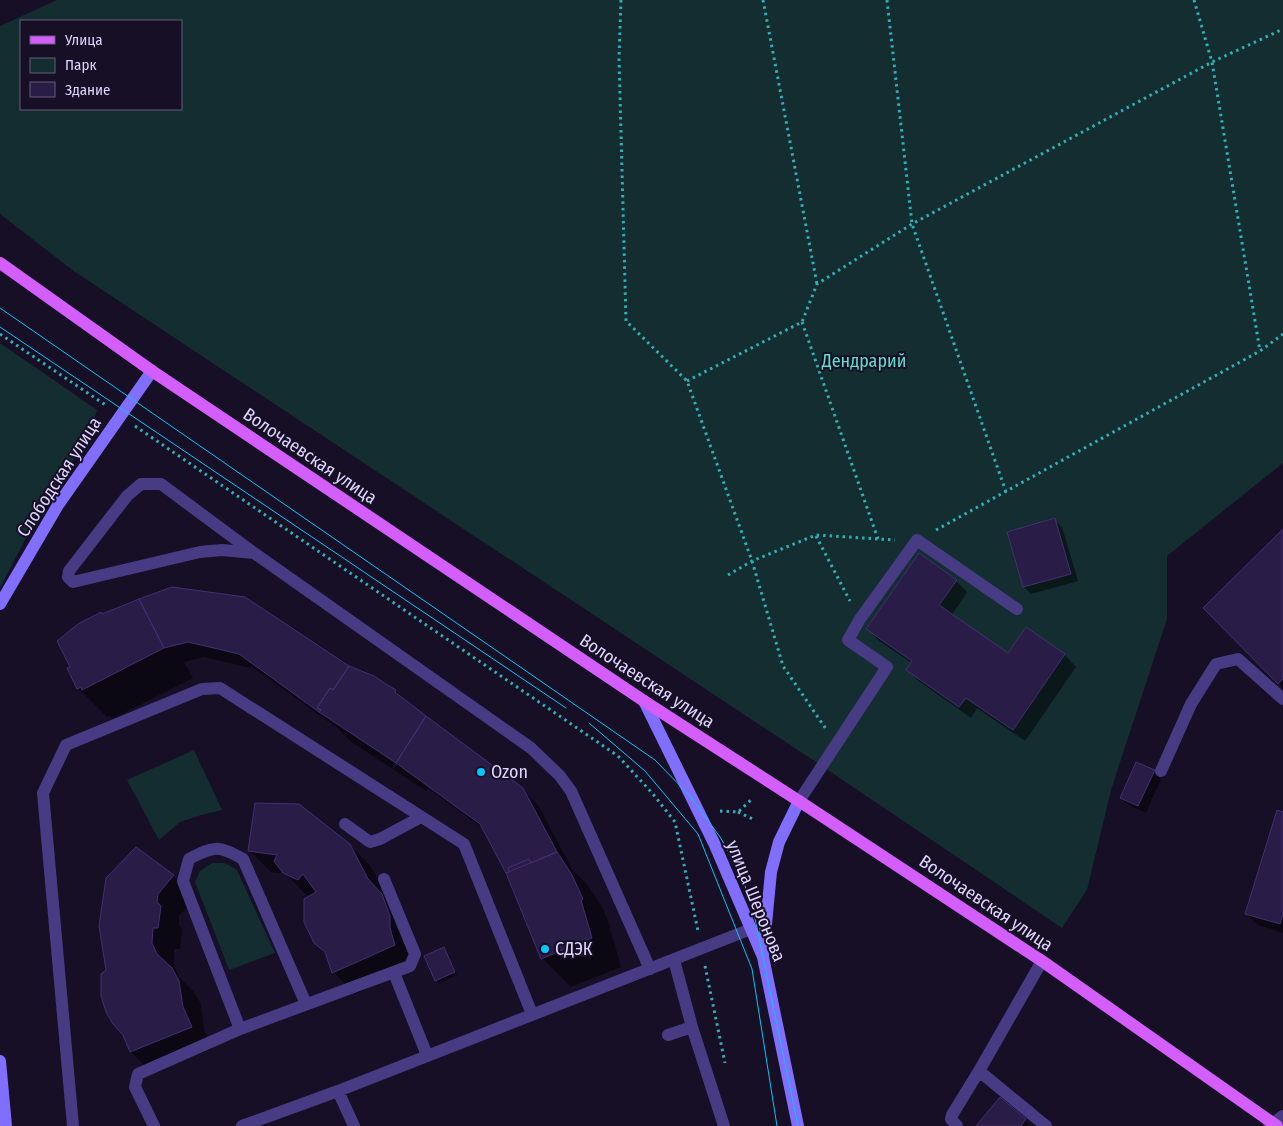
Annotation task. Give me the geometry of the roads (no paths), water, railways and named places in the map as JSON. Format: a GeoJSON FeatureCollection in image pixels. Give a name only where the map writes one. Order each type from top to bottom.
{"type":"FeatureCollection","features":[{"type":"Feature","properties":{"kind":"main road","name":"Волочаевская улица"},"geometry":{"type":"LineString","coordinates":[[0,262],[152,371],[644,701],[1042,961],[1276,1123]]}},
{"type":"Feature","properties":{"kind":"main road","name":"Слободская улица"},"geometry":{"type":"LineString","coordinates":[[0,604],[58,505],[152,371]]}},
{"type":"Feature","properties":{"kind":"main road","name":"улица Шеронова"},"geometry":{"type":"LineString","coordinates":[[644,701],[714,843],[763,957],[798,1126]]}},
{"type":"Feature","properties":{"kind":"main road"},"geometry":{"type":"LineString","coordinates":[[763,957],[771,872],[779,842],[799,801]]}},
{"type":"Feature","properties":{"kind":"main road"},"geometry":{"type":"LineString","coordinates":[[0,1061],[6,1126]]}},
{"type":"Feature","properties":{"kind":"lane"},"geometry":{"type":"LineString","coordinates":[[254,553],[222,550],[200,552],[73,582],[68,577],[69,571],[127,496],[141,484],[162,484],[254,553],[531,748],[560,776],[571,791],[650,968]]}},
{"type":"Feature","properties":{"kind":"lane"},"geometry":{"type":"LineString","coordinates":[[799,801],[887,667],[848,640],[860,619],[917,540],[1018,609]]}},
{"type":"Feature","properties":{"kind":"lane"},"geometry":{"type":"LineString","coordinates":[[1161,771],[1191,704],[1216,664],[1238,659],[1283,699]]}},
{"type":"Feature","properties":{"kind":"lane"},"geometry":{"type":"LineString","coordinates":[[73,1126],[43,793],[66,745],[202,689],[220,688],[464,844],[532,1014]]}},
{"type":"Feature","properties":{"kind":"lane"},"geometry":{"type":"LineString","coordinates":[[345,824],[370,842],[421,817]]}},
{"type":"Feature","properties":{"kind":"lane"},"geometry":{"type":"LineString","coordinates":[[240,1029],[183,881],[189,859],[211,848],[227,850],[243,859],[306,1004]]}},
{"type":"Feature","properties":{"kind":"lane"},"geometry":{"type":"LineString","coordinates":[[154,1126],[135,1087],[138,1074],[240,1029],[410,966],[415,954],[384,879]]}},
{"type":"Feature","properties":{"kind":"lane"},"geometry":{"type":"LineString","coordinates":[[242,1126],[338,1091],[751,930]]}},
{"type":"Feature","properties":{"kind":"lane"},"geometry":{"type":"LineString","coordinates":[[674,960],[692,1027],[724,1126]]}},
{"type":"Feature","properties":{"kind":"lane"},"geometry":{"type":"LineString","coordinates":[[957,1126],[951,1119],[952,1115],[1042,961]]}},
{"type":"Feature","properties":{"kind":"lane"},"geometry":{"type":"LineString","coordinates":[[394,973],[427,1056]]}},
{"type":"Feature","properties":{"kind":"lane"},"geometry":{"type":"LineString","coordinates":[[668,1035],[692,1027]]}},
{"type":"Feature","properties":{"kind":"lane"},"geometry":{"type":"LineString","coordinates":[[979,1071],[1046,1126]]}},
{"type":"Feature","properties":{"kind":"lane"},"geometry":{"type":"LineString","coordinates":[[338,1091],[354,1126]]}},
{"type":"Feature","properties":{"kind":"tram line"},"geometry":{"type":"LineString","coordinates":[[0,308],[655,760],[690,796],[720,837],[738,868],[752,904],[798,1126]]}},
{"type":"Feature","properties":{"kind":"tram line"},"geometry":{"type":"LineString","coordinates":[[0,327],[566,708]]}},
{"type":"Feature","properties":{"kind":"tram line"},"geometry":{"type":"LineString","coordinates":[[589,723],[645,771],[698,834],[752,969],[777,1126]]}},
{"type":"Feature","properties":{"kind":"place","name":"Ozon"},"geometry":{"type":"Point","coordinates":[481,772]}},
{"type":"Feature","properties":{"kind":"place","name":"СДЭК"},"geometry":{"type":"Point","coordinates":[545,949]}},
{"type":"Feature","properties":{"kind":"park label","name":"Дендрарий"},"geometry":{"type":"Point","coordinates":[864,361]}}]}
